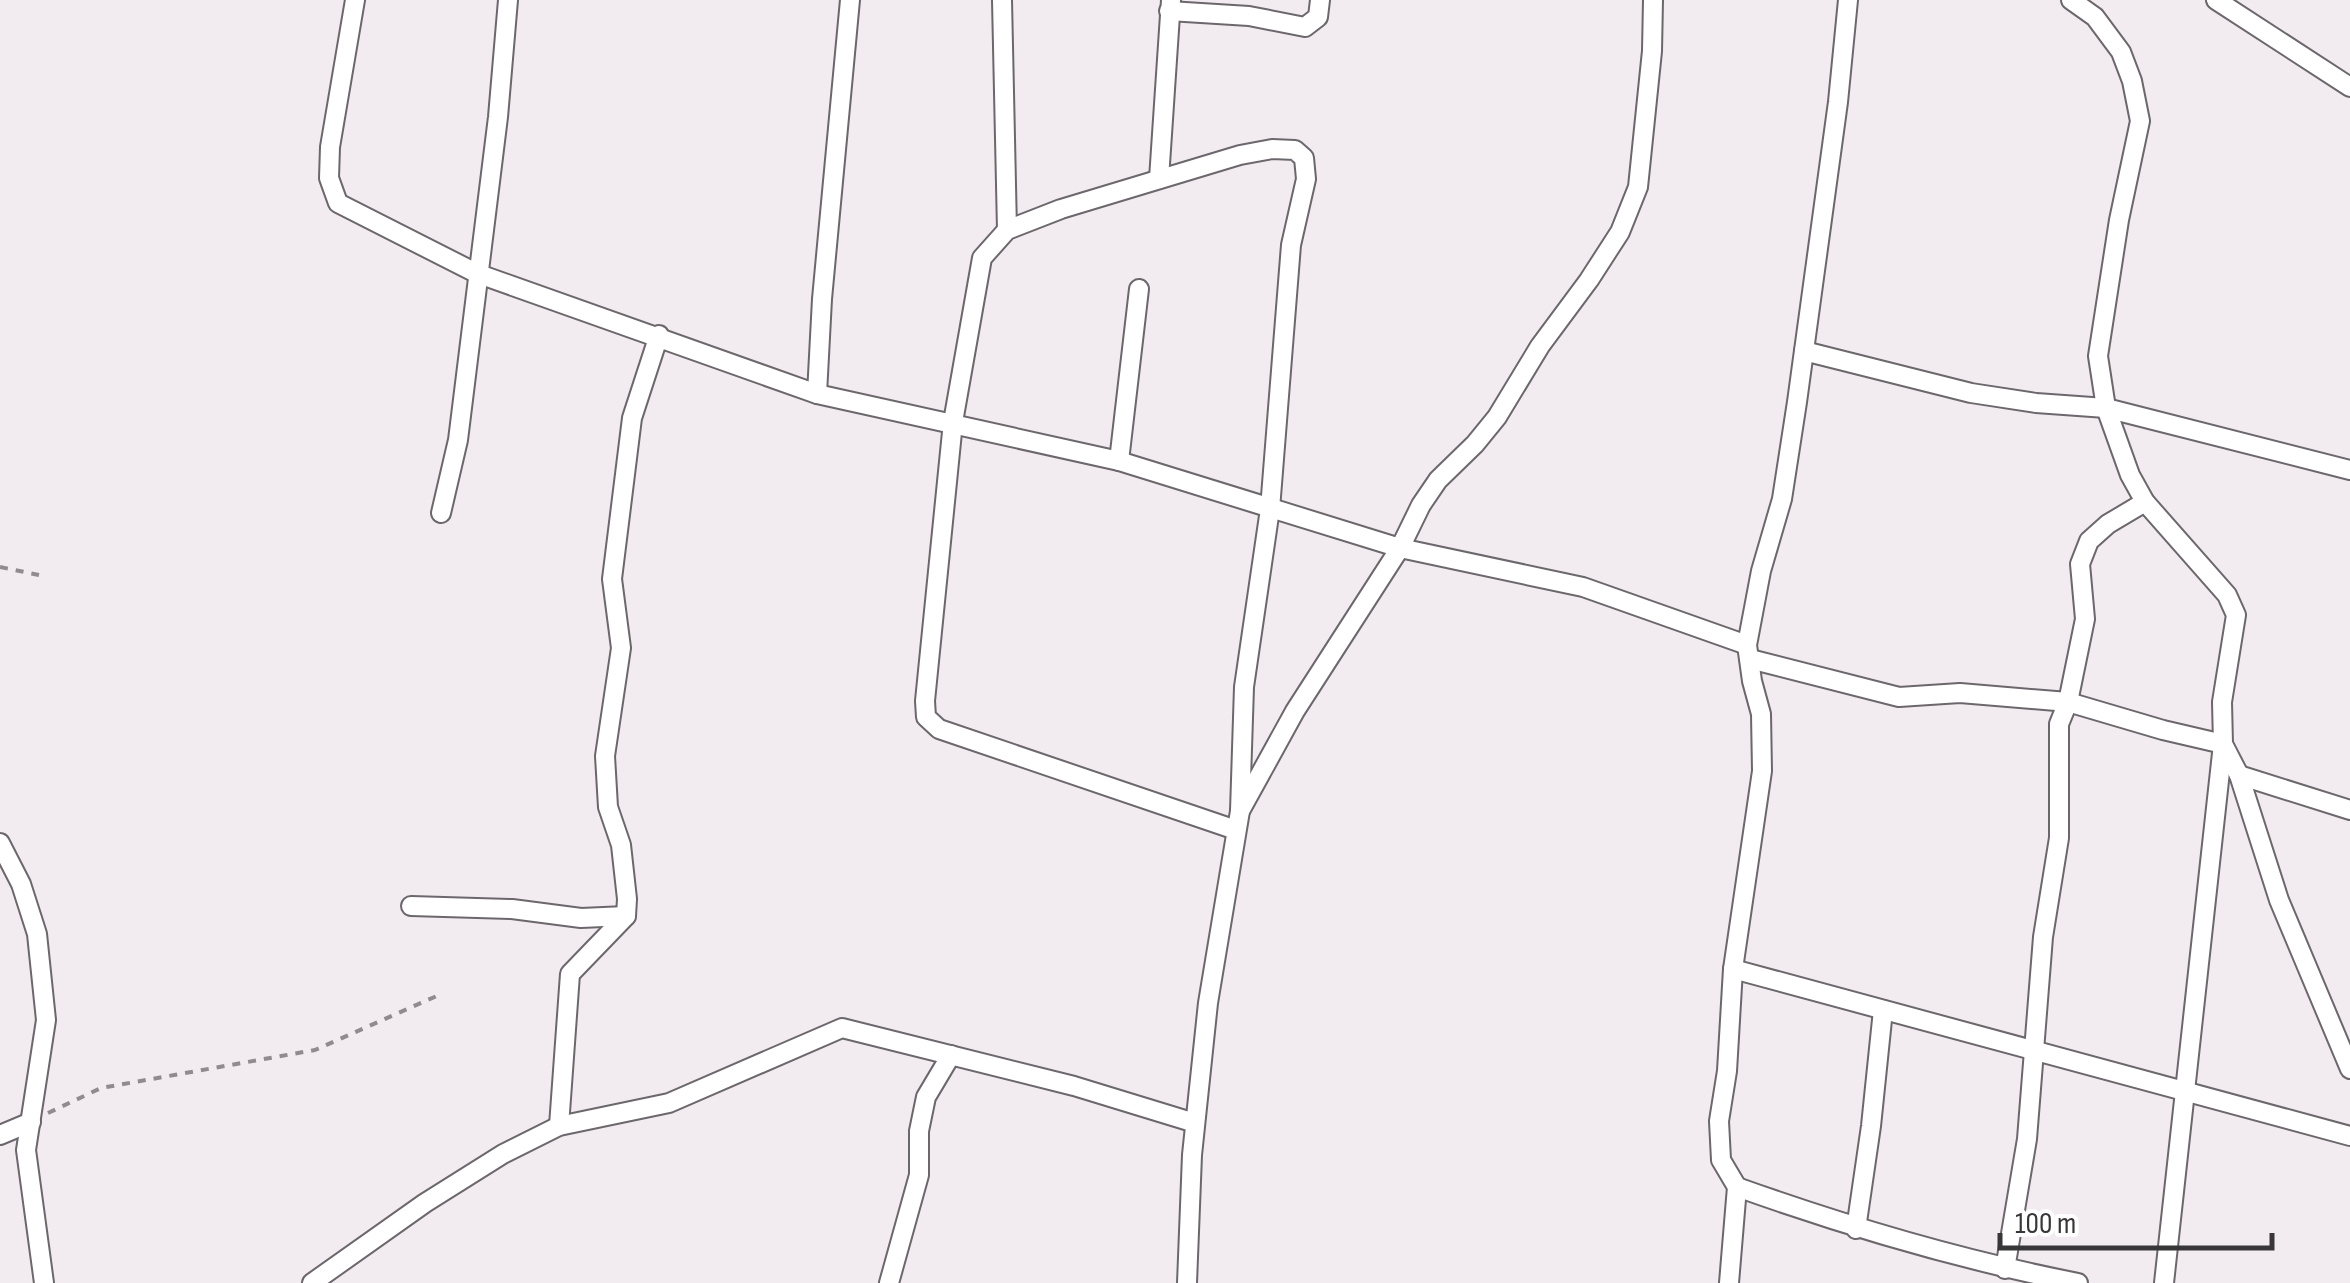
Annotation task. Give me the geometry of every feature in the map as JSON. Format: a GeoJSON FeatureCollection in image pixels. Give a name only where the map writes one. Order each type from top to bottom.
{"type":"FeatureCollection","features":[{"type":"Feature","properties":{"kind":"street"},"geometry":{"type":"LineString","coordinates":[[355,0],[330,146],[329,178],[338,203],[476,273],[817,394],[1118,461],[1400,548],[1584,587],[1748,652],[1899,698],[1960,693],[2068,702],[2223,744],[2239,775],[2279,900],[2350,1069]]}},
{"type":"Feature","properties":{"kind":"street"},"geometry":{"type":"LineString","coordinates":[[441,512],[458,440],[498,117],[508,0]]}},
{"type":"Feature","properties":{"kind":"street"},"geometry":{"type":"LineString","coordinates":[[817,394],[850,0]]}},
{"type":"Feature","properties":{"kind":"street"},"geometry":{"type":"LineString","coordinates":[[1002,0],[1007,230]]}},
{"type":"Feature","properties":{"kind":"street"},"geometry":{"type":"LineString","coordinates":[[1158,180],[1170,6],[1250,16],[1304,28],[1318,17],[1320,0]]}},
{"type":"Feature","properties":{"kind":"street"},"geometry":{"type":"LineString","coordinates":[[1240,810],[1296,710],[1400,548],[1421,505],[1438,480],[1497,417],[1540,346],[1590,280],[1620,232],[1638,187],[1652,51],[1653,0]]}},
{"type":"Feature","properties":{"kind":"street"},"geometry":{"type":"LineString","coordinates":[[1729,1283],[1737,1187],[1721,1160],[1719,1121],[1733,969],[1762,770],[1762,714],[1748,652],[1761,571],[1782,499],[1838,102],[1848,0]]}},
{"type":"Feature","properties":{"kind":"street"},"geometry":{"type":"LineString","coordinates":[[2071,0],[2095,17],[2121,52],[2140,121],[2098,356],[2106,408],[2130,475],[2145,502],[2227,595],[2236,615],[2222,702],[2223,744],[2164,1283]]}},
{"type":"Feature","properties":{"kind":"street"},"geometry":{"type":"LineString","coordinates":[[2216,0],[2350,87]]}},
{"type":"Feature","properties":{"kind":"street"},"geometry":{"type":"LineString","coordinates":[[1187,1283],[1195,1124],[1208,1004],[1240,810],[1244,687],[1270,510],[1291,245],[1306,178],[1304,158],[1295,150],[1272,149],[1240,155],[1007,230],[982,258],[953,422],[925,701],[926,717],[939,729],[1236,830]]}},
{"type":"Feature","properties":{"kind":"street"},"geometry":{"type":"LineString","coordinates":[[1118,461],[1139,290]]}},
{"type":"Feature","properties":{"kind":"street"},"geometry":{"type":"LineString","coordinates":[[559,1126],[570,974],[626,916],[621,845],[608,807],[605,756],[621,648],[612,578],[632,418],[659,336]]}},
{"type":"Feature","properties":{"kind":"street"},"geometry":{"type":"LineString","coordinates":[[1804,351],[1971,393],[2106,408],[2350,470]]}},
{"type":"Feature","properties":{"kind":"street"},"geometry":{"type":"LineString","coordinates":[[2004,1268],[2028,1139],[2042,937],[2058,838],[2059,724],[2068,702],[2085,619],[2080,564],[2089,541],[2108,524],[2145,502]]}},
{"type":"Feature","properties":{"kind":"street"},"geometry":{"type":"LineString","coordinates":[[2239,775],[2350,810]]}},
{"type":"Feature","properties":{"kind":"street"},"geometry":{"type":"LineString","coordinates":[[0,843],[21,884],[37,934],[46,1020],[26,1150],[44,1283]]}},
{"type":"Feature","properties":{"kind":"street"},"geometry":{"type":"LineString","coordinates":[[411,906],[512,909],[581,918],[626,916]]}},
{"type":"Feature","properties":{"kind":"street"},"geometry":{"type":"LineString","coordinates":[[1733,969],[2350,1136]]}},
{"type":"Feature","properties":{"kind":"street"},"geometry":{"type":"LineString","coordinates":[[1856,1229],[1884,1010]]}},
{"type":"Feature","properties":{"kind":"street"},"geometry":{"type":"LineString","coordinates":[[312,1283],[425,1202],[503,1154],[559,1126],[669,1104],[842,1028],[1074,1086],[1195,1124]]}},
{"type":"Feature","properties":{"kind":"street"},"geometry":{"type":"LineString","coordinates":[[889,1283],[919,1175],[919,1131],[926,1097],[951,1055]]}},
{"type":"Feature","properties":{"kind":"street"},"geometry":{"type":"LineString","coordinates":[[0,1135],[30,1122]]}},
{"type":"Feature","properties":{"kind":"street"},"geometry":{"type":"LineString","coordinates":[[1737,1187],[1856,1229],[2078,1283]]}},
{"type":"Feature","properties":{"kind":"path"},"geometry":{"type":"LineString","coordinates":[[0,567],[39,575]]}},
{"type":"Feature","properties":{"kind":"path"},"geometry":{"type":"LineString","coordinates":[[30,1122],[100,1088],[316,1050],[439,995]]}}]}
